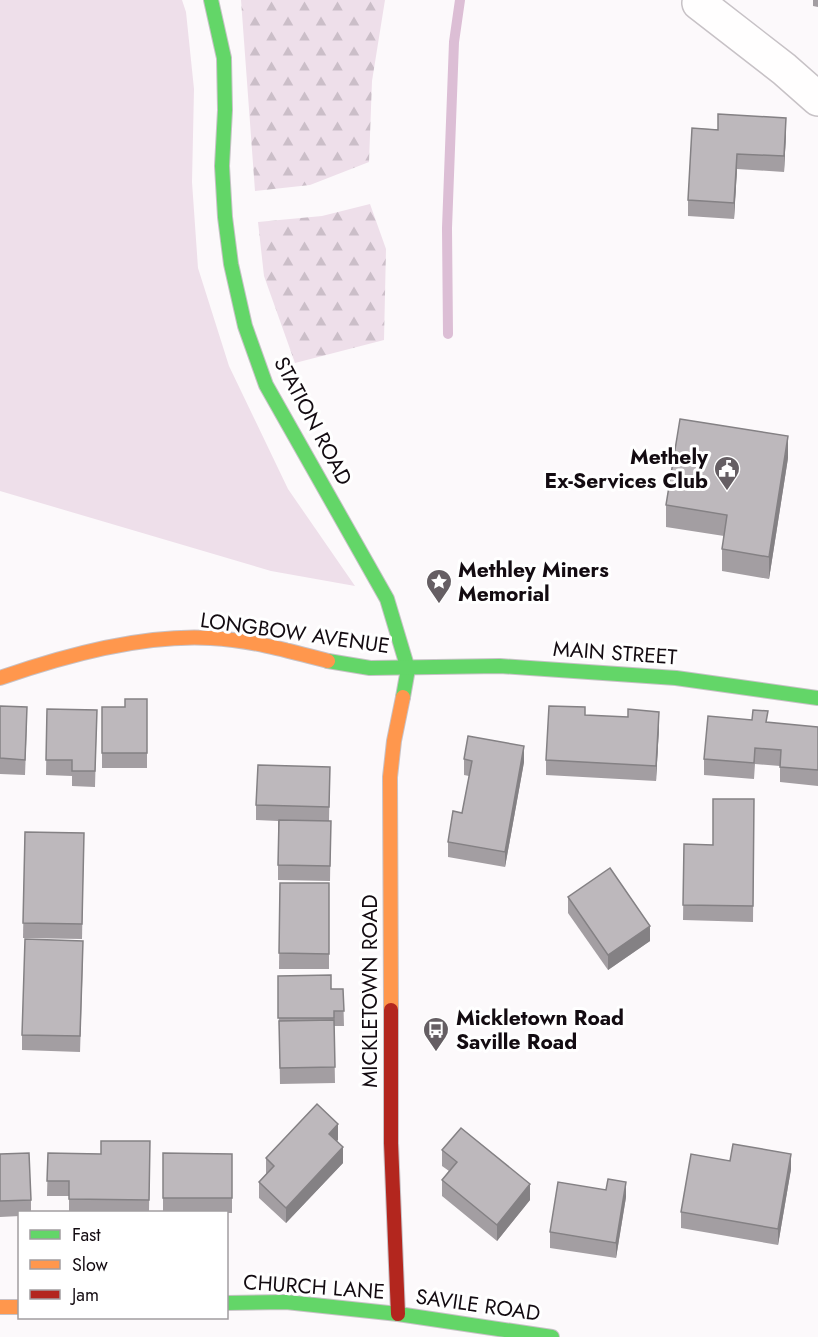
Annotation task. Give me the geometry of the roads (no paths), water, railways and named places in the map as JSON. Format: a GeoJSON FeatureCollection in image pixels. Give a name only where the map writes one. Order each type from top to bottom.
{"type":"FeatureCollection","features":[{"type":"Feature","properties":{"kind":"street","name":"STATION ROAD"},"geometry":{"type":"LineString","coordinates":[[212,0],[224,58],[225,110],[222,166],[225,217],[231,264],[245,326],[266,385],[387,599],[408,669]]}},
{"type":"Feature","properties":{"kind":"street"},"geometry":{"type":"LineString","coordinates":[[699,3],[784,69],[818,99]]}},
{"type":"Feature","properties":{"kind":"street","name":"LONGBOW AVENUE"},"geometry":{"type":"LineString","coordinates":[[0,678],[43,663],[100,650],[159,640],[210,638],[269,646],[331,662],[370,668],[408,669]]}},
{"type":"Feature","properties":{"kind":"street","name":"MAIN STREET"},"geometry":{"type":"LineString","coordinates":[[408,669],[500,666],[676,678],[818,698]]}},
{"type":"Feature","properties":{"kind":"street","name":"MICKLETOWN ROAD"},"geometry":{"type":"LineString","coordinates":[[398,1314],[391,1143],[390,777],[394,741],[408,669]]}},
{"type":"Feature","properties":{"kind":"street","name":"CHURCH LANE"},"geometry":{"type":"LineString","coordinates":[[228,1303],[286,1302],[398,1314]]}},
{"type":"Feature","properties":{"kind":"street"},"geometry":{"type":"LineString","coordinates":[[0,1307],[18,1307]]}},
{"type":"Feature","properties":{"kind":"street","name":"SAVILE ROAD"},"geometry":{"type":"LineString","coordinates":[[398,1314],[552,1337]]}},
{"type":"Feature","properties":{"kind":"waterway"},"geometry":{"type":"LineString","coordinates":[[448,334],[447,228],[454,42],[460,0]]}},
{"type":"Feature","properties":{"kind":"place","name":"Methely Ex-Services Club"},"geometry":{"type":"Point","coordinates":[727,492]}},
{"type":"Feature","properties":{"kind":"place","name":"Methley Miners Memorial"},"geometry":{"type":"Point","coordinates":[439,605]}},
{"type":"Feature","properties":{"kind":"place","name":"Mickletown Road Saville Road"},"geometry":{"type":"Point","coordinates":[436,1053]}}]}
